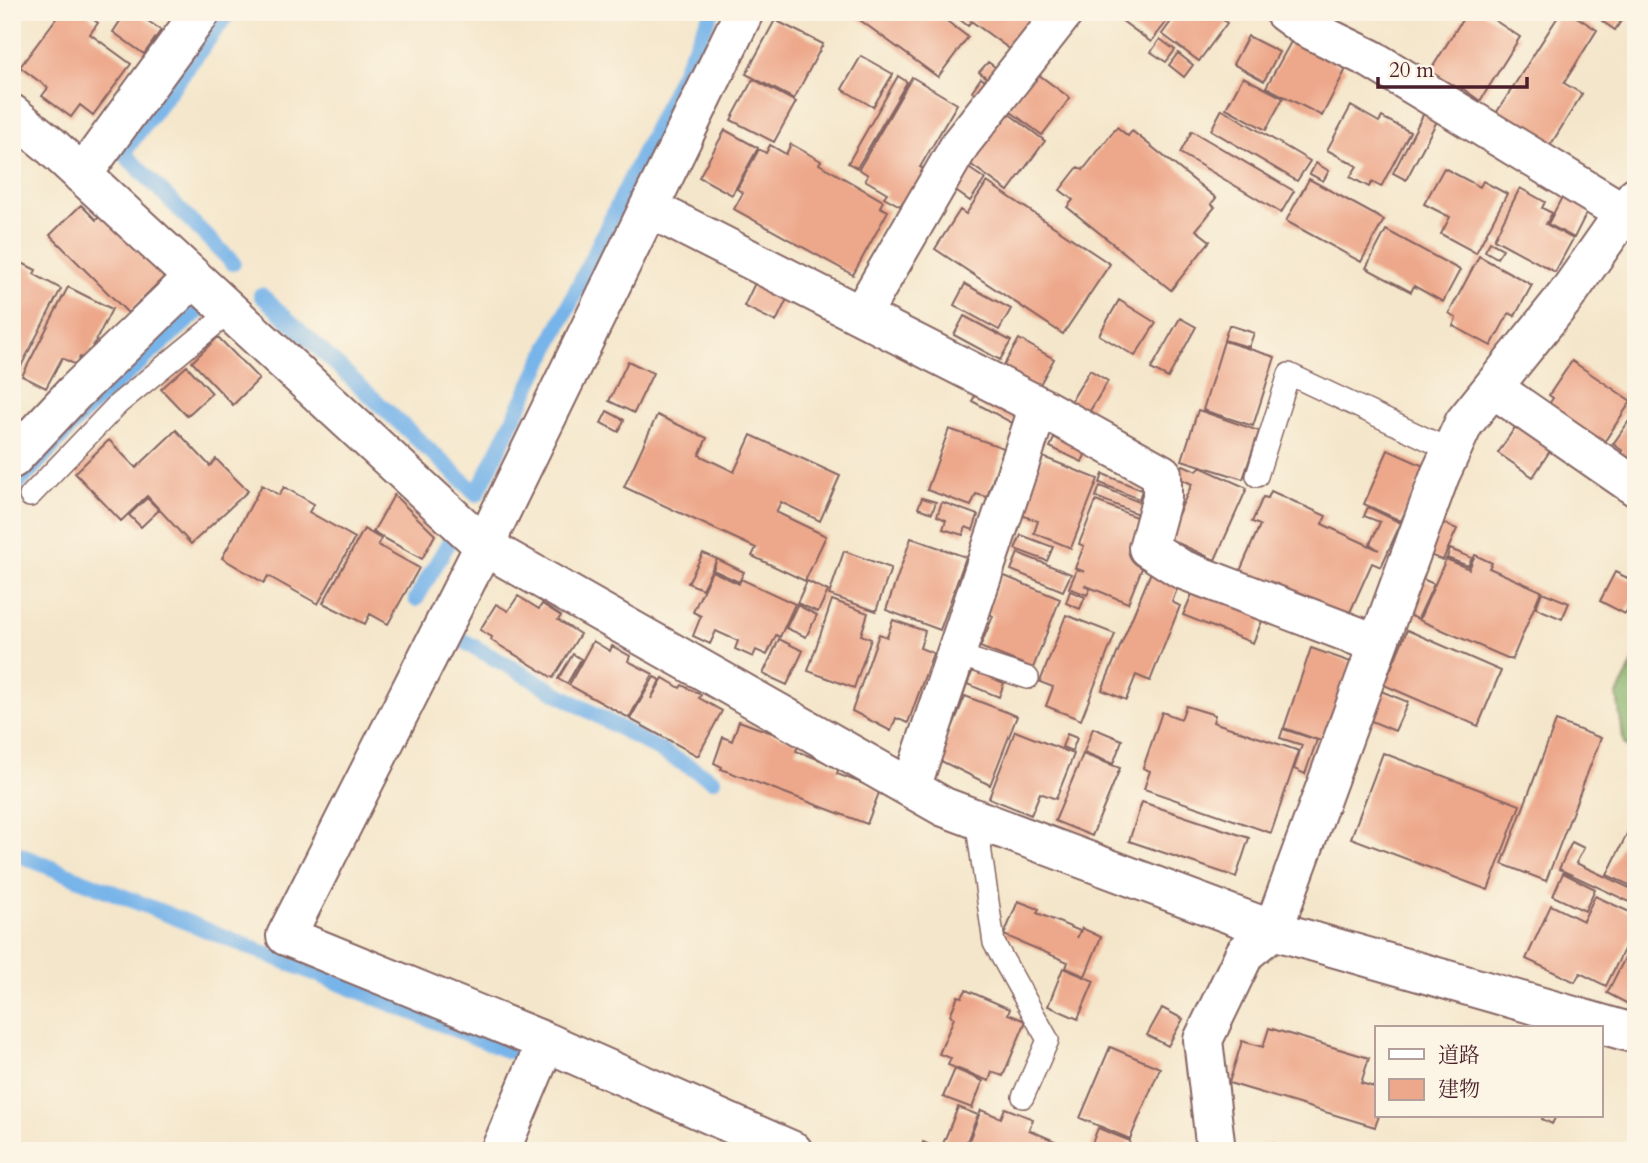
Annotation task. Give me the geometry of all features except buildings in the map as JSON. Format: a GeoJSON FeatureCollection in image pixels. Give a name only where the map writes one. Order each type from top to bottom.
{"type":"FeatureCollection","features":[{"type":"Feature","properties":{"kind":"street"},"geometry":{"type":"LineString","coordinates":[[82,175],[201,12]]}},
{"type":"Feature","properties":{"kind":"street"},"geometry":{"type":"LineString","coordinates":[[744,12],[485,546],[286,936],[546,1042],[793,1151]]}},
{"type":"Feature","properties":{"kind":"street"},"geometry":{"type":"LineString","coordinates":[[861,315],[961,144],[1064,12]]}},
{"type":"Feature","properties":{"kind":"street"},"geometry":{"type":"LineString","coordinates":[[1216,1151],[1203,1040],[1245,953],[1273,930],[1440,475],[1464,423],[1566,296],[1630,205],[1371,59],[1303,26],[1284,12]]}},
{"type":"Feature","properties":{"kind":"street"},"geometry":{"type":"LineString","coordinates":[[12,114],[49,144],[485,546],[944,807],[1273,930],[1636,1034]]}},
{"type":"Feature","properties":{"kind":"street"},"geometry":{"type":"LineString","coordinates":[[649,208],[1039,406],[1162,474],[1162,496],[1148,548],[1181,569],[1378,644]]}},
{"type":"Feature","properties":{"kind":"street"},"geometry":{"type":"LineString","coordinates":[[12,459],[74,393],[194,278]]}},
{"type":"Feature","properties":{"kind":"street"},"geometry":{"type":"LineString","coordinates":[[1493,388],[1636,487]]}},
{"type":"Feature","properties":{"kind":"street"},"geometry":{"type":"LineString","coordinates":[[911,788],[1039,406]]}},
{"type":"Feature","properties":{"kind":"street"},"geometry":{"type":"LineString","coordinates":[[500,1151],[546,1042]]}},
{"type":"Feature","properties":{"kind":"lane"},"geometry":{"type":"LineString","coordinates":[[30,496],[118,404],[230,312]]}},
{"type":"Feature","properties":{"kind":"lane"},"geometry":{"type":"LineString","coordinates":[[1257,476],[1289,374],[1451,451]]}},
{"type":"Feature","properties":{"kind":"lane"},"geometry":{"type":"LineString","coordinates":[[956,654],[1028,678]]}},
{"type":"Feature","properties":{"kind":"lane"},"geometry":{"type":"LineString","coordinates":[[976,819],[994,943],[1048,1040],[1023,1097]]}},
{"type":"Feature","properties":{"kind":"green space"},"geometry":{"type":"Polygon","coordinates":[[[1636,656],[1636,756],[1624,744],[1617,695],[1636,656]]]}},
{"type":"Feature","properties":{"kind":"waterway"},"geometry":{"type":"LineString","coordinates":[[229,12],[123,153],[233,263]]}},
{"type":"Feature","properties":{"kind":"waterway"},"geometry":{"type":"LineString","coordinates":[[261,295],[477,494],[712,12]]}},
{"type":"Feature","properties":{"kind":"waterway"},"geometry":{"type":"LineString","coordinates":[[12,490],[85,411],[203,307]]}},
{"type":"Feature","properties":{"kind":"waterway"},"geometry":{"type":"LineString","coordinates":[[416,599],[449,542]]}},
{"type":"Feature","properties":{"kind":"waterway"},"geometry":{"type":"LineString","coordinates":[[460,639],[713,780]]}},
{"type":"Feature","properties":{"kind":"waterway"},"geometry":{"type":"LineString","coordinates":[[12,852],[509,1051]]}}]}
